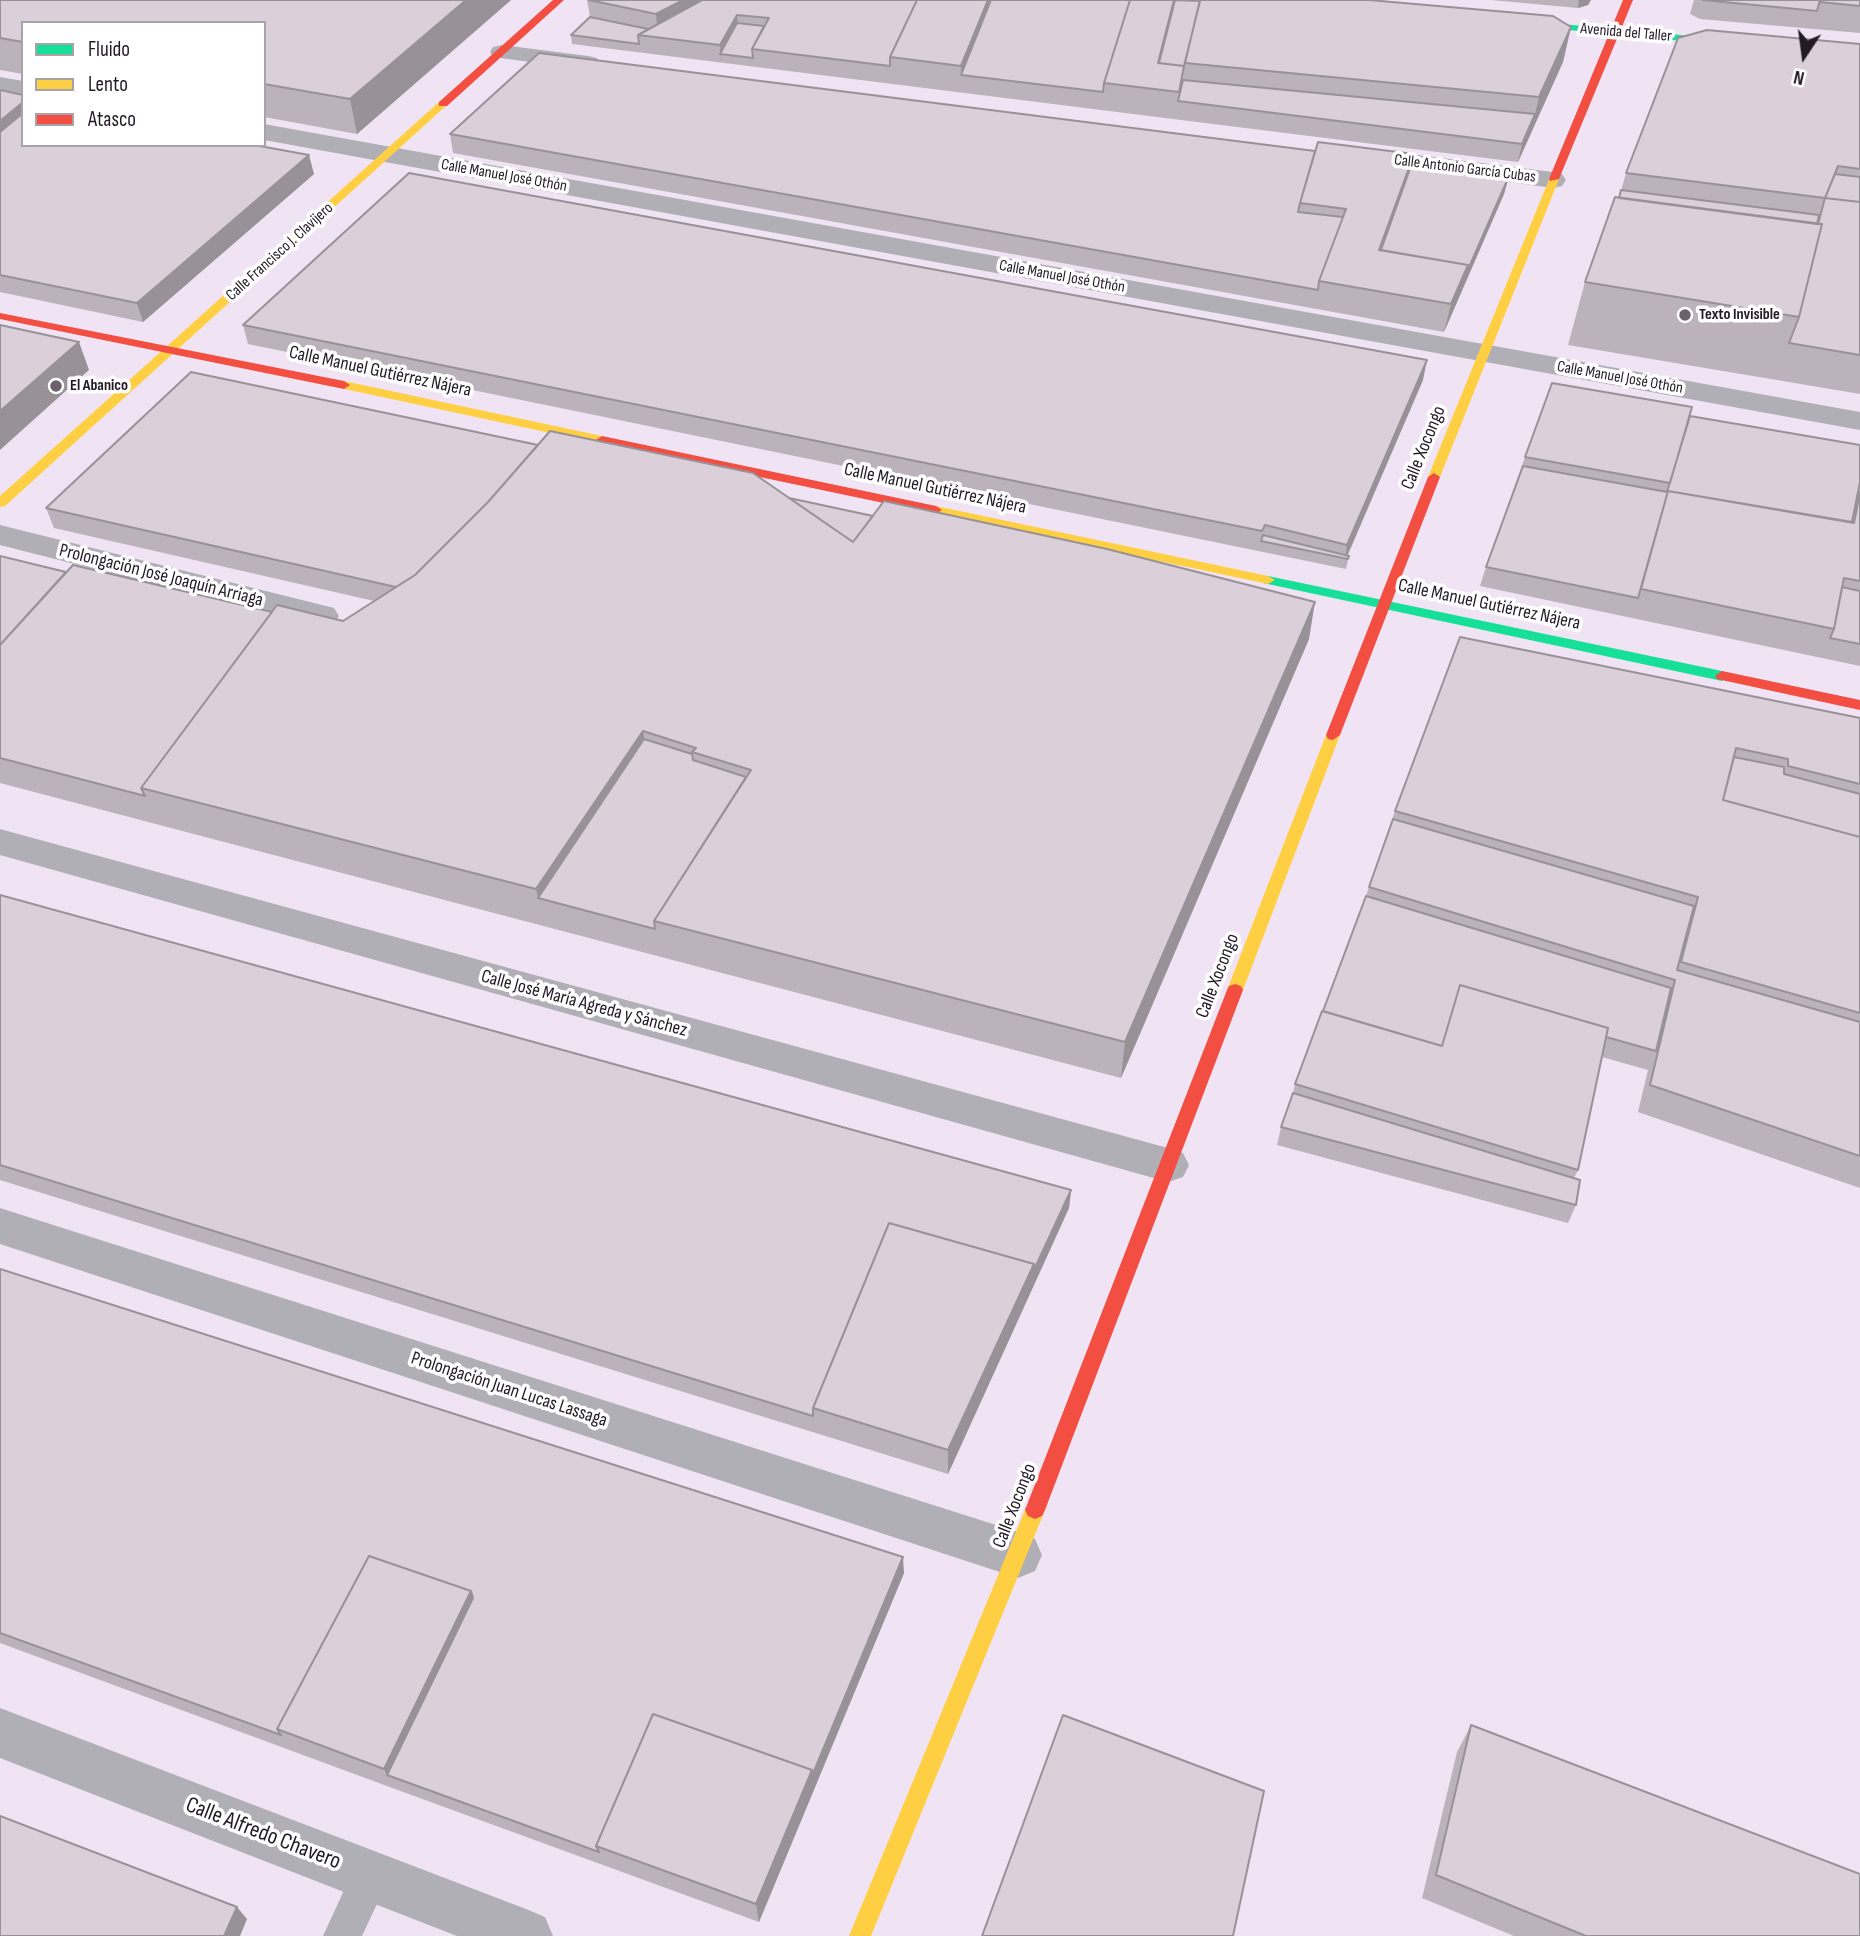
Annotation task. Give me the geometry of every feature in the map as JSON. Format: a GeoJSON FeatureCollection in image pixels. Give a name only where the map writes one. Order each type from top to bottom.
{"type":"FeatureCollection","features":[{"type":"Feature","properties":{"kind":"street","name":"Calle Francisco J. Clavijero"},"geometry":{"type":"LineString","coordinates":[[0,503],[559,0]]}},
{"type":"Feature","properties":{"kind":"street","name":"Calle Xocongo"},"geometry":{"type":"LineString","coordinates":[[860,1936],[1018,1555],[1383,604],[1628,0]]}},
{"type":"Feature","properties":{"kind":"street","name":"Avenida del Taller"},"geometry":{"type":"LineString","coordinates":[[1507,22],[1755,45]]}},
{"type":"Feature","properties":{"kind":"street"},"geometry":{"type":"LineString","coordinates":[[502,52],[612,66]]}},
{"type":"Feature","properties":{"kind":"street"},"geometry":{"type":"LineString","coordinates":[[0,84],[21,88]]}},
{"type":"Feature","properties":{"kind":"street","name":"Calle Manuel José Othón"},"geometry":{"type":"LineString","coordinates":[[266,132],[1860,421]]}},
{"type":"Feature","properties":{"kind":"street","name":"Calle Antonio García Cubas"},"geometry":{"type":"LineString","coordinates":[[1332,153],[1553,180]]}},
{"type":"Feature","properties":{"kind":"street","name":"Calle Manuel Gutiérrez Nájera"},"geometry":{"type":"LineString","coordinates":[[0,316],[172,349],[1860,705]]}},
{"type":"Feature","properties":{"kind":"street","name":"Prolongación José Joaquín Arriaga"},"geometry":{"type":"LineString","coordinates":[[0,536],[322,616]]}},
{"type":"Feature","properties":{"kind":"street","name":"Calle José María Agreda y Sánchez"},"geometry":{"type":"LineString","coordinates":[[0,842],[1168,1166]]}},
{"type":"Feature","properties":{"kind":"street","name":"Prolongación Juan Lucas Lassaga"},"geometry":{"type":"LineString","coordinates":[[0,1226],[1018,1555]]}},
{"type":"Feature","properties":{"kind":"street","name":"Calle Alfredo Chavero"},"geometry":{"type":"LineString","coordinates":[[0,1733],[526,1936]]}},
{"type":"Feature","properties":{"kind":"lane"},"geometry":{"type":"LineString","coordinates":[[342,1936],[371,1876]]}},
{"type":"Feature","properties":{"kind":"building"},"geometry":{"type":"Polygon","coordinates":[[[0,0],[466,0],[350,99],[266,84],[266,21],[21,21],[21,42],[0,38],[0,0]]]}},
{"type":"Feature","properties":{"kind":"building"},"geometry":{"type":"Polygon","coordinates":[[[589,0],[683,0],[656,14],[589,0]]]}},
{"type":"Feature","properties":{"kind":"building"},"geometry":{"type":"Polygon","coordinates":[[[702,0],[917,0],[890,57],[890,66],[752,49],[769,18],[737,15],[720,45],[638,35],[702,0]]]}},
{"type":"Feature","properties":{"kind":"building"},"geometry":{"type":"Polygon","coordinates":[[[917,0],[988,0],[961,66],[890,57],[917,0]]]}},
{"type":"Feature","properties":{"kind":"building"},"geometry":{"type":"Polygon","coordinates":[[[991,0],[1130,0],[1103,92],[961,75],[991,0]]]}},
{"type":"Feature","properties":{"kind":"building"},"geometry":{"type":"Polygon","coordinates":[[[1130,0],[1174,0],[1158,63],[1184,66],[1179,92],[1104,83],[1130,0]]]}},
{"type":"Feature","properties":{"kind":"building"},"geometry":{"type":"Polygon","coordinates":[[[1175,0],[1200,1],[1184,66],[1159,63],[1175,0]]]}},
{"type":"Feature","properties":{"kind":"building"},"geometry":{"type":"Polygon","coordinates":[[[1200,0],[1369,0],[1553,16],[1571,27],[1539,97],[1185,63],[1200,0]]]}},
{"type":"Feature","properties":{"kind":"building"},"geometry":{"type":"Polygon","coordinates":[[[1703,0],[1820,0],[1817,11],[1703,0]]]}},
{"type":"Feature","properties":{"kind":"building"},"geometry":{"type":"Polygon","coordinates":[[[1860,0],[1860,6],[1820,2],[1860,0]]]}},
{"type":"Feature","properties":{"kind":"building"},"geometry":{"type":"Polygon","coordinates":[[[590,17],[648,29],[638,35],[639,44],[571,35],[590,17]]]}},
{"type":"Feature","properties":{"kind":"building"},"geometry":{"type":"Polygon","coordinates":[[[737,23],[764,26],[752,49],[753,58],[720,54],[737,23]]]}},
{"type":"Feature","properties":{"kind":"building"},"geometry":{"type":"Polygon","coordinates":[[[1707,30],[1860,44],[1860,169],[1838,166],[1825,198],[1626,173],[1678,38],[1707,30]]]}},
{"type":"Feature","properties":{"kind":"building"},"geometry":{"type":"Polygon","coordinates":[[[539,53],[1315,151],[1298,212],[1343,217],[1318,290],[450,134],[539,53]]]}},
{"type":"Feature","properties":{"kind":"building"},"geometry":{"type":"Polygon","coordinates":[[[1183,80],[1535,114],[1522,144],[1178,101],[1183,80]]]}},
{"type":"Feature","properties":{"kind":"building"},"geometry":{"type":"Polygon","coordinates":[[[0,90],[21,95],[21,104],[0,121],[0,90]]]}},
{"type":"Feature","properties":{"kind":"building"},"geometry":{"type":"Polygon","coordinates":[[[21,115],[21,147],[265,147],[309,155],[137,303],[0,275],[0,132],[21,115]]]}},
{"type":"Feature","properties":{"kind":"building"},"geometry":{"type":"Polygon","coordinates":[[[1318,142],[1414,154],[1379,250],[1468,265],[1451,304],[1319,281],[1346,209],[1300,203],[1318,142]]]}},
{"type":"Feature","properties":{"kind":"building"},"geometry":{"type":"Polygon","coordinates":[[[1412,163],[1509,176],[1466,274],[1468,265],[1381,250],[1412,163]]]}},
{"type":"Feature","properties":{"kind":"building"},"geometry":{"type":"Polygon","coordinates":[[[409,173],[1427,360],[1347,545],[1265,525],[1262,531],[243,325],[409,173]]]}},
{"type":"Feature","properties":{"kind":"building"},"geometry":{"type":"Polygon","coordinates":[[[1835,174],[1860,177],[1860,202],[1825,198],[1835,174]]]}},
{"type":"Feature","properties":{"kind":"building"},"geometry":{"type":"Polygon","coordinates":[[[1621,190],[1819,215],[1817,224],[1619,198],[1621,190]]]}},
{"type":"Feature","properties":{"kind":"building"},"geometry":{"type":"Polygon","coordinates":[[[1615,197],[1822,224],[1799,317],[1585,282],[1615,197]]]}},
{"type":"Feature","properties":{"kind":"building"},"geometry":{"type":"Polygon","coordinates":[[[1825,198],[1860,202],[1860,355],[1789,343],[1799,317],[1822,224],[1818,224],[1825,198]]]}},
{"type":"Feature","properties":{"kind":"building"},"geometry":{"type":"Polygon","coordinates":[[[0,325],[79,342],[0,411],[0,325]]]}},
{"type":"Feature","properties":{"kind":"building"},"geometry":{"type":"Polygon","coordinates":[[[191,372],[538,445],[488,502],[415,575],[396,587],[46,508],[191,372]]]}},
{"type":"Feature","properties":{"kind":"building"},"geometry":{"type":"Polygon","coordinates":[[[1552,383],[1692,407],[1670,483],[1525,457],[1552,383]]]}},
{"type":"Feature","properties":{"kind":"building"},"geometry":{"type":"Polygon","coordinates":[[[1690,416],[1860,445],[1860,482],[1852,522],[1668,491],[1638,598],[1486,567],[1523,466],[1667,492],[1690,416]]]}},
{"type":"Feature","properties":{"kind":"building"},"geometry":{"type":"Polygon","coordinates":[[[550,431],[753,473],[853,542],[884,501],[1107,549],[1315,602],[1125,1042],[654,921],[751,770],[692,752],[696,748],[643,731],[536,889],[141,788],[277,605],[343,621],[415,575],[488,502],[550,431]]]}},
{"type":"Feature","properties":{"kind":"building"},"geometry":{"type":"Polygon","coordinates":[[[1668,491],[1854,523],[1860,492],[1860,581],[1844,578],[1834,629],[1641,589],[1668,491]]]}},
{"type":"Feature","properties":{"kind":"building"},"geometry":{"type":"Polygon","coordinates":[[[789,498],[873,516],[853,542],[789,498]]]}},
{"type":"Feature","properties":{"kind":"building"},"geometry":{"type":"Polygon","coordinates":[[[1263,535],[1349,556],[1348,559],[1261,541],[1263,535]]]}},
{"type":"Feature","properties":{"kind":"building"},"geometry":{"type":"Polygon","coordinates":[[[0,556],[66,572],[0,645],[0,556]]]}},
{"type":"Feature","properties":{"kind":"building"},"geometry":{"type":"Polygon","coordinates":[[[73,565],[272,612],[141,788],[145,796],[0,758],[0,645],[73,565]]]}},
{"type":"Feature","properties":{"kind":"building"},"geometry":{"type":"Polygon","coordinates":[[[1842,587],[1860,591],[1860,644],[1830,638],[1842,587]]]}},
{"type":"Feature","properties":{"kind":"building"},"geometry":{"type":"Polygon","coordinates":[[[1460,637],[1860,718],[1860,784],[1788,766],[1788,759],[1736,748],[1723,800],[1860,837],[1860,1013],[1681,962],[1698,897],[1395,811],[1460,637]]]}},
{"type":"Feature","properties":{"kind":"building"},"geometry":{"type":"Polygon","coordinates":[[[644,739],[692,754],[693,760],[746,777],[654,921],[655,929],[538,898],[644,739]]]}},
{"type":"Feature","properties":{"kind":"building"},"geometry":{"type":"Polygon","coordinates":[[[1734,757],[1784,767],[1784,774],[1860,794],[1860,837],[1723,800],[1734,757]]]}},
{"type":"Feature","properties":{"kind":"building"},"geometry":{"type":"Polygon","coordinates":[[[1393,819],[1694,906],[1677,970],[1860,1022],[1860,1156],[1650,1085],[1675,980],[1369,887],[1393,819]]]}},
{"type":"Feature","properties":{"kind":"building"},"geometry":{"type":"Polygon","coordinates":[[[0,895],[1071,1190],[1033,1272],[1034,1264],[889,1223],[813,1408],[813,1416],[0,1165],[0,895]]]}},
{"type":"Feature","properties":{"kind":"building"},"geometry":{"type":"Polygon","coordinates":[[[1366,896],[1671,988],[1656,1051],[1606,1037],[1608,1028],[1460,985],[1442,1046],[1323,1011],[1366,896]]]}},
{"type":"Feature","properties":{"kind":"building"},"geometry":{"type":"Polygon","coordinates":[[[1460,985],[1608,1028],[1578,1170],[1295,1084],[1322,1011],[1442,1046],[1460,985]]]}},
{"type":"Feature","properties":{"kind":"building"},"geometry":{"type":"Polygon","coordinates":[[[1293,1093],[1580,1180],[1576,1205],[1281,1127],[1293,1093]]]}},
{"type":"Feature","properties":{"kind":"building"},"geometry":{"type":"Polygon","coordinates":[[[889,1223],[1034,1264],[948,1450],[813,1408],[889,1223]]]}},
{"type":"Feature","properties":{"kind":"building"},"geometry":{"type":"Polygon","coordinates":[[[0,1269],[903,1557],[812,1776],[812,1770],[653,1714],[596,1846],[599,1852],[387,1775],[473,1598],[471,1591],[369,1556],[277,1729],[281,1735],[0,1633],[0,1269]]]}},
{"type":"Feature","properties":{"kind":"building"},"geometry":{"type":"Polygon","coordinates":[[[369,1556],[471,1591],[384,1769],[277,1729],[369,1556]]]}},
{"type":"Feature","properties":{"kind":"building"},"geometry":{"type":"Polygon","coordinates":[[[653,1714],[812,1770],[756,1904],[596,1846],[653,1714]]]}},
{"type":"Feature","properties":{"kind":"building"},"geometry":{"type":"Polygon","coordinates":[[[1063,1715],[1264,1791],[1233,1936],[982,1936],[1063,1715]]]}},
{"type":"Feature","properties":{"kind":"building"},"geometry":{"type":"Polygon","coordinates":[[[1471,1725],[1860,1874],[1860,1936],[1586,1936],[1436,1875],[1471,1725]]]}},
{"type":"Feature","properties":{"kind":"building"},"geometry":{"type":"Polygon","coordinates":[[[0,1816],[237,1907],[224,1936],[0,1936],[0,1816]]]}},
{"type":"Feature","properties":{"kind":"traffic: fast"},"geometry":{"type":"LineString","coordinates":[[1519,23],[1734,43]]}},
{"type":"Feature","properties":{"kind":"traffic: fast"},"geometry":{"type":"LineString","coordinates":[[1268,580],[1722,676]]}},
{"type":"Feature","properties":{"kind":"traffic: slow"},"geometry":{"type":"LineString","coordinates":[[0,503],[443,104]]}},
{"type":"Feature","properties":{"kind":"traffic: slow"},"geometry":{"type":"LineString","coordinates":[[1434,477],[1554,179]]}},
{"type":"Feature","properties":{"kind":"traffic: slow"},"geometry":{"type":"LineString","coordinates":[[344,385],[602,440]]}},
{"type":"Feature","properties":{"kind":"traffic: slow"},"geometry":{"type":"LineString","coordinates":[[936,510],[1268,580]]}},
{"type":"Feature","properties":{"kind":"traffic: slow"},"geometry":{"type":"LineString","coordinates":[[1235,990],[1333,735]]}},
{"type":"Feature","properties":{"kind":"traffic: slow"},"geometry":{"type":"LineString","coordinates":[[860,1936],[1035,1510]]}},
{"type":"Feature","properties":{"kind":"traffic: jam"},"geometry":{"type":"LineString","coordinates":[[443,104],[559,0]]}},
{"type":"Feature","properties":{"kind":"traffic: jam"},"geometry":{"type":"LineString","coordinates":[[1554,179],[1628,0]]}},
{"type":"Feature","properties":{"kind":"traffic: jam"},"geometry":{"type":"LineString","coordinates":[[0,316],[344,385]]}},
{"type":"Feature","properties":{"kind":"traffic: jam"},"geometry":{"type":"LineString","coordinates":[[602,440],[936,510]]}},
{"type":"Feature","properties":{"kind":"traffic: jam"},"geometry":{"type":"LineString","coordinates":[[1333,735],[1434,477]]}},
{"type":"Feature","properties":{"kind":"traffic: jam"},"geometry":{"type":"LineString","coordinates":[[1722,676],[1860,705]]}},
{"type":"Feature","properties":{"kind":"traffic: jam"},"geometry":{"type":"LineString","coordinates":[[1035,1510],[1235,990]]}},
{"type":"Feature","properties":{"kind":"place","name":"Texto Invisible"},"geometry":{"type":"Point","coordinates":[1685,315]}},
{"type":"Feature","properties":{"kind":"place","name":"El Abanico"},"geometry":{"type":"Point","coordinates":[56,386]}}]}
